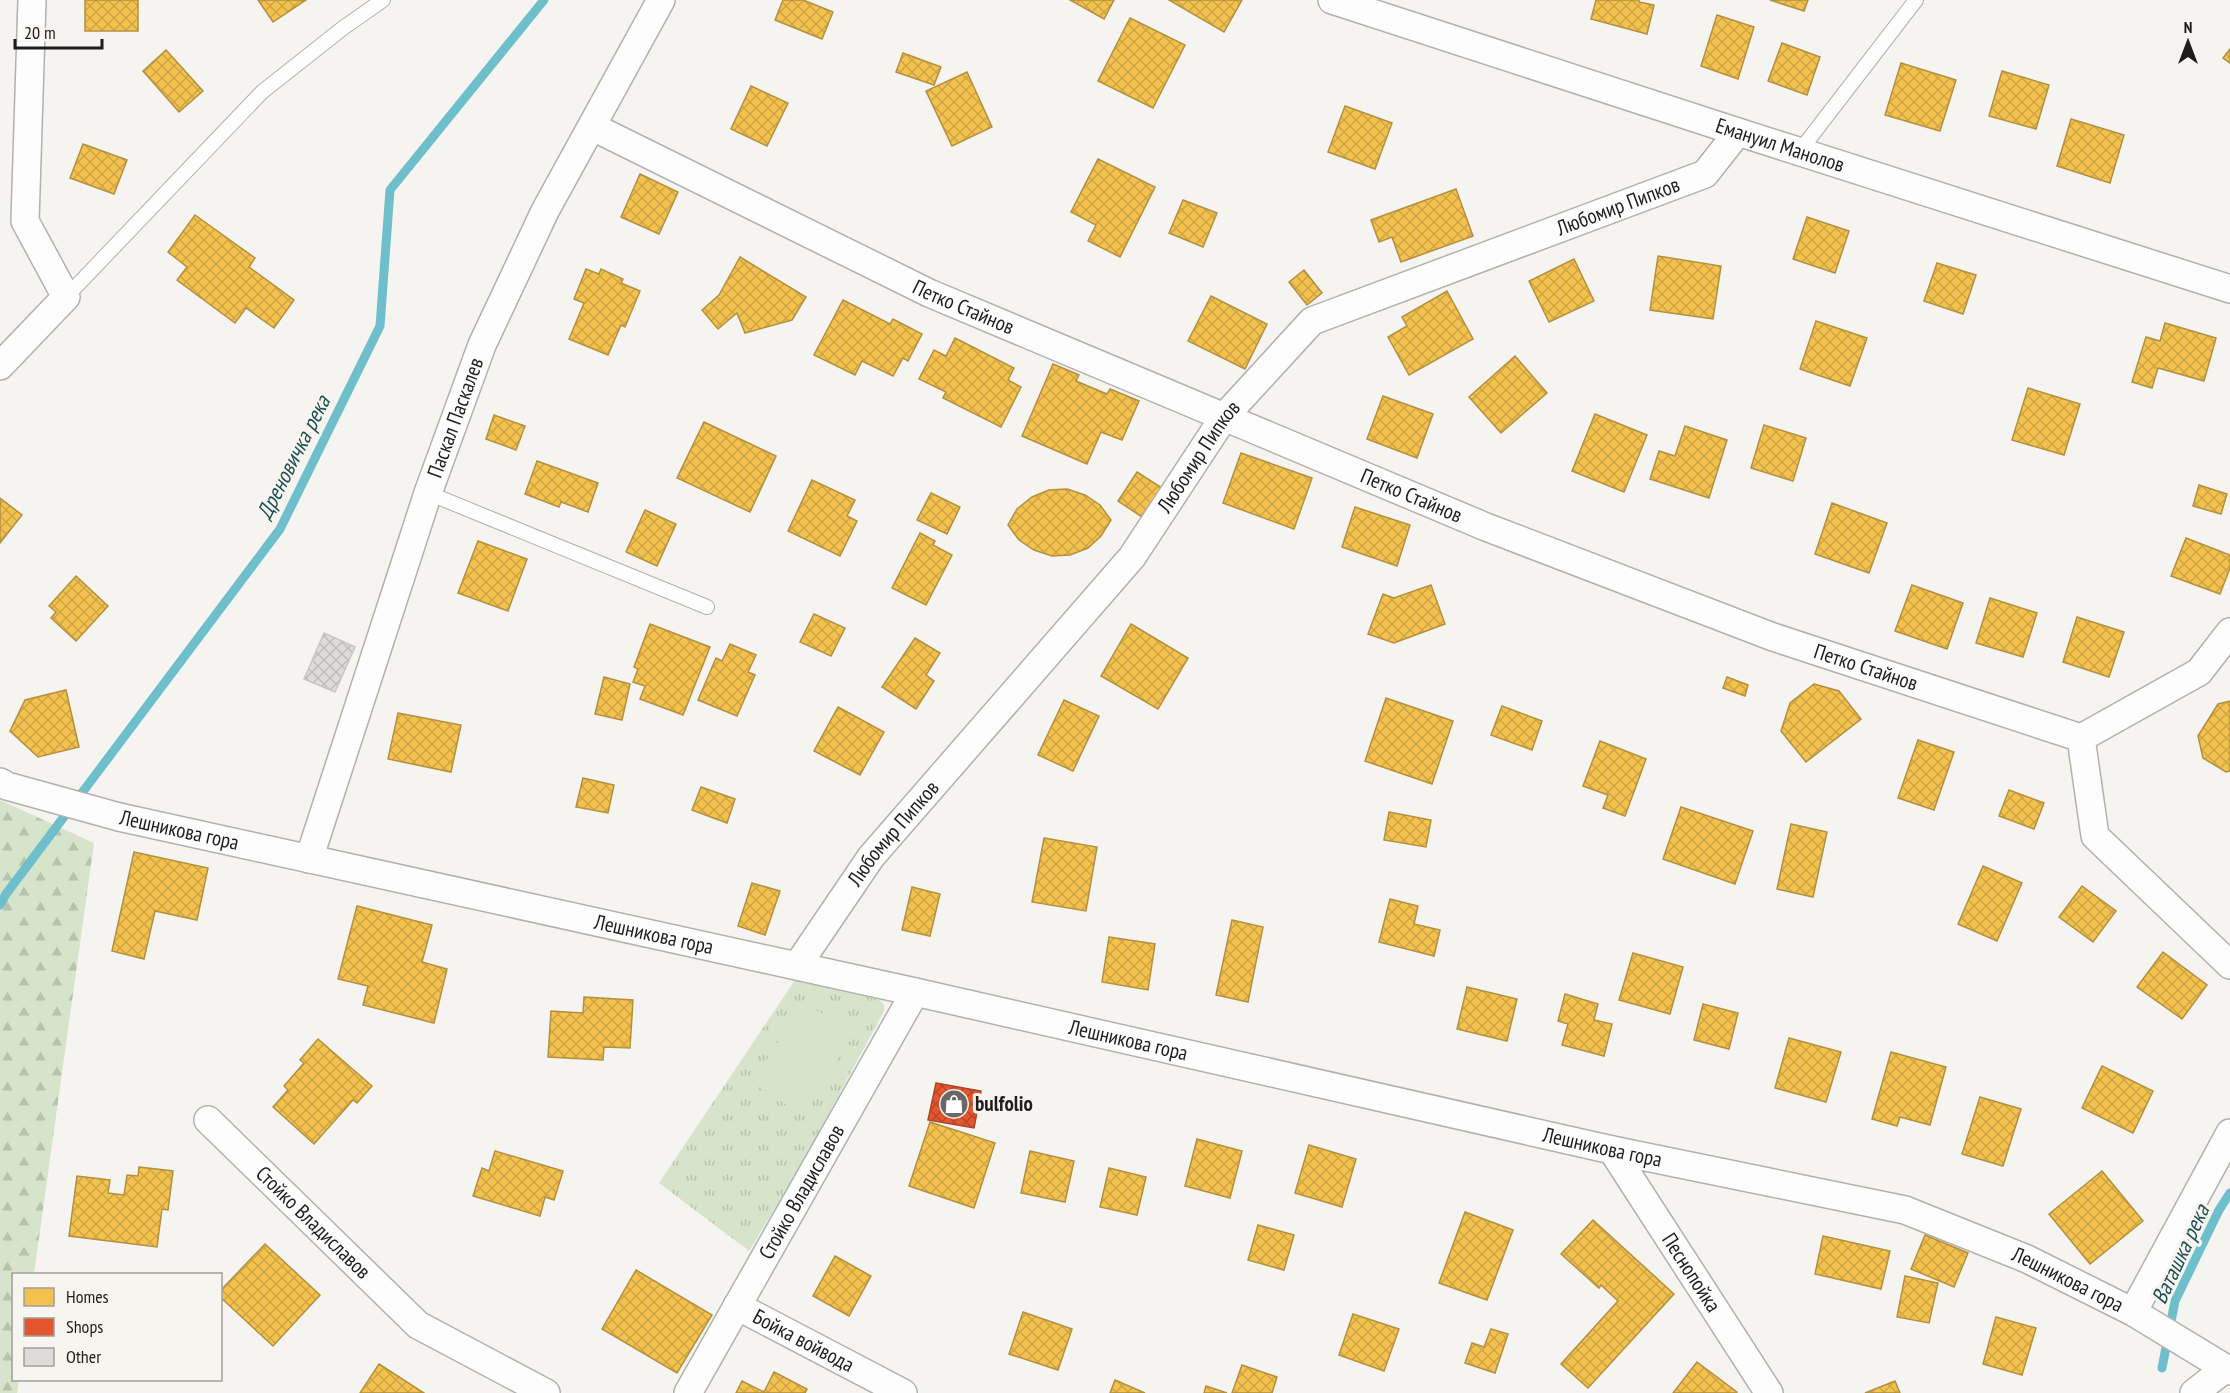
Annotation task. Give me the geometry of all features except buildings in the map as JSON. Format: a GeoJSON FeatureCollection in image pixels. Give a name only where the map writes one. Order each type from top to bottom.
{"type":"FeatureCollection","features":[{"type":"Feature","properties":{"kind":"street"},"geometry":{"type":"LineString","coordinates":[[0,366],[66,297],[25,221],[32,0]]}},
{"type":"Feature","properties":{"kind":"street","name":"Паскал Паскалев"},"geometry":{"type":"LineString","coordinates":[[309,859],[428,493],[482,345],[545,211],[661,0]]}},
{"type":"Feature","properties":{"kind":"street","name":"Емануил Манолов"},"geometry":{"type":"LineString","coordinates":[[1332,0],[2230,289]]}},
{"type":"Feature","properties":{"kind":"street","name":"Петко Стайнов"},"geometry":{"type":"LineString","coordinates":[[593,127],[929,293],[1486,527],[1773,637],[2081,738]]}},
{"type":"Feature","properties":{"kind":"street","name":"Любомир Пипков"},"geometry":{"type":"LineString","coordinates":[[797,966],[871,857],[1132,557],[1224,417],[1312,321],[1705,174],[1738,132]]}},
{"type":"Feature","properties":{"kind":"street"},"geometry":{"type":"LineString","coordinates":[[2230,632],[2199,672],[2081,738],[2095,836],[2230,965]]}},
{"type":"Feature","properties":{"kind":"street","name":"Лешникова гора"},"geometry":{"type":"LineString","coordinates":[[2,785],[98,812],[915,992],[1612,1150],[1905,1210],[2027,1259],[2133,1312],[2226,1373]]}},
{"type":"Feature","properties":{"kind":"street","name":"Стойко Владиславов"},"geometry":{"type":"LineString","coordinates":[[688,1393],[915,992]]}},
{"type":"Feature","properties":{"kind":"street","name":"Стойко Владиславов"},"geometry":{"type":"LineString","coordinates":[[208,1120],[418,1325],[546,1393]]}},
{"type":"Feature","properties":{"kind":"street"},"geometry":{"type":"LineString","coordinates":[[2133,1312],[2230,1134]]}},
{"type":"Feature","properties":{"kind":"street","name":"Песнопойка"},"geometry":{"type":"LineString","coordinates":[[1612,1150],[1769,1393]]}},
{"type":"Feature","properties":{"kind":"street","name":"Бойка войвода"},"geometry":{"type":"LineString","coordinates":[[737,1306],[903,1393]]}},
{"type":"Feature","properties":{"kind":"street"},"geometry":{"type":"LineString","coordinates":[[2194,1393],[2226,1373]]}},
{"type":"Feature","properties":{"kind":"lane"},"geometry":{"type":"LineString","coordinates":[[66,297],[262,92],[343,28],[383,0]]}},
{"type":"Feature","properties":{"kind":"lane"},"geometry":{"type":"LineString","coordinates":[[1799,152],[1916,0]]}},
{"type":"Feature","properties":{"kind":"lane"},"geometry":{"type":"LineString","coordinates":[[428,493],[707,607]]}},
{"type":"Feature","properties":{"kind":"green space"},"geometry":{"type":"Polygon","coordinates":[[[0,800],[94,843],[34,1273],[12,1273],[12,1381],[19,1381],[17,1393],[0,1393],[0,800]]]}},
{"type":"Feature","properties":{"kind":"green space"},"geometry":{"type":"Polygon","coordinates":[[[795,980],[880,1000],[884,1005],[884,1011],[799,1169],[749,1251],[659,1183],[795,980]]]}},
{"type":"Feature","properties":{"kind":"green space"},"geometry":{"type":"Polygon","coordinates":[[[803,1002],[854,1034],[803,1115],[752,1083],[803,1002]]]}},
{"type":"Feature","properties":{"kind":"waterway","name":"Дреновичка река"},"geometry":{"type":"LineString","coordinates":[[0,905],[280,529],[380,326],[390,190],[544,0]]}},
{"type":"Feature","properties":{"kind":"waterway","name":"Ваташка река"},"geometry":{"type":"LineString","coordinates":[[2162,1368],[2175,1301],[2219,1210],[2230,1193]]}},
{"type":"Feature","properties":{"kind":"place","name":"bulfolio"},"geometry":{"type":"Point","coordinates":[954,1104]}}]}
